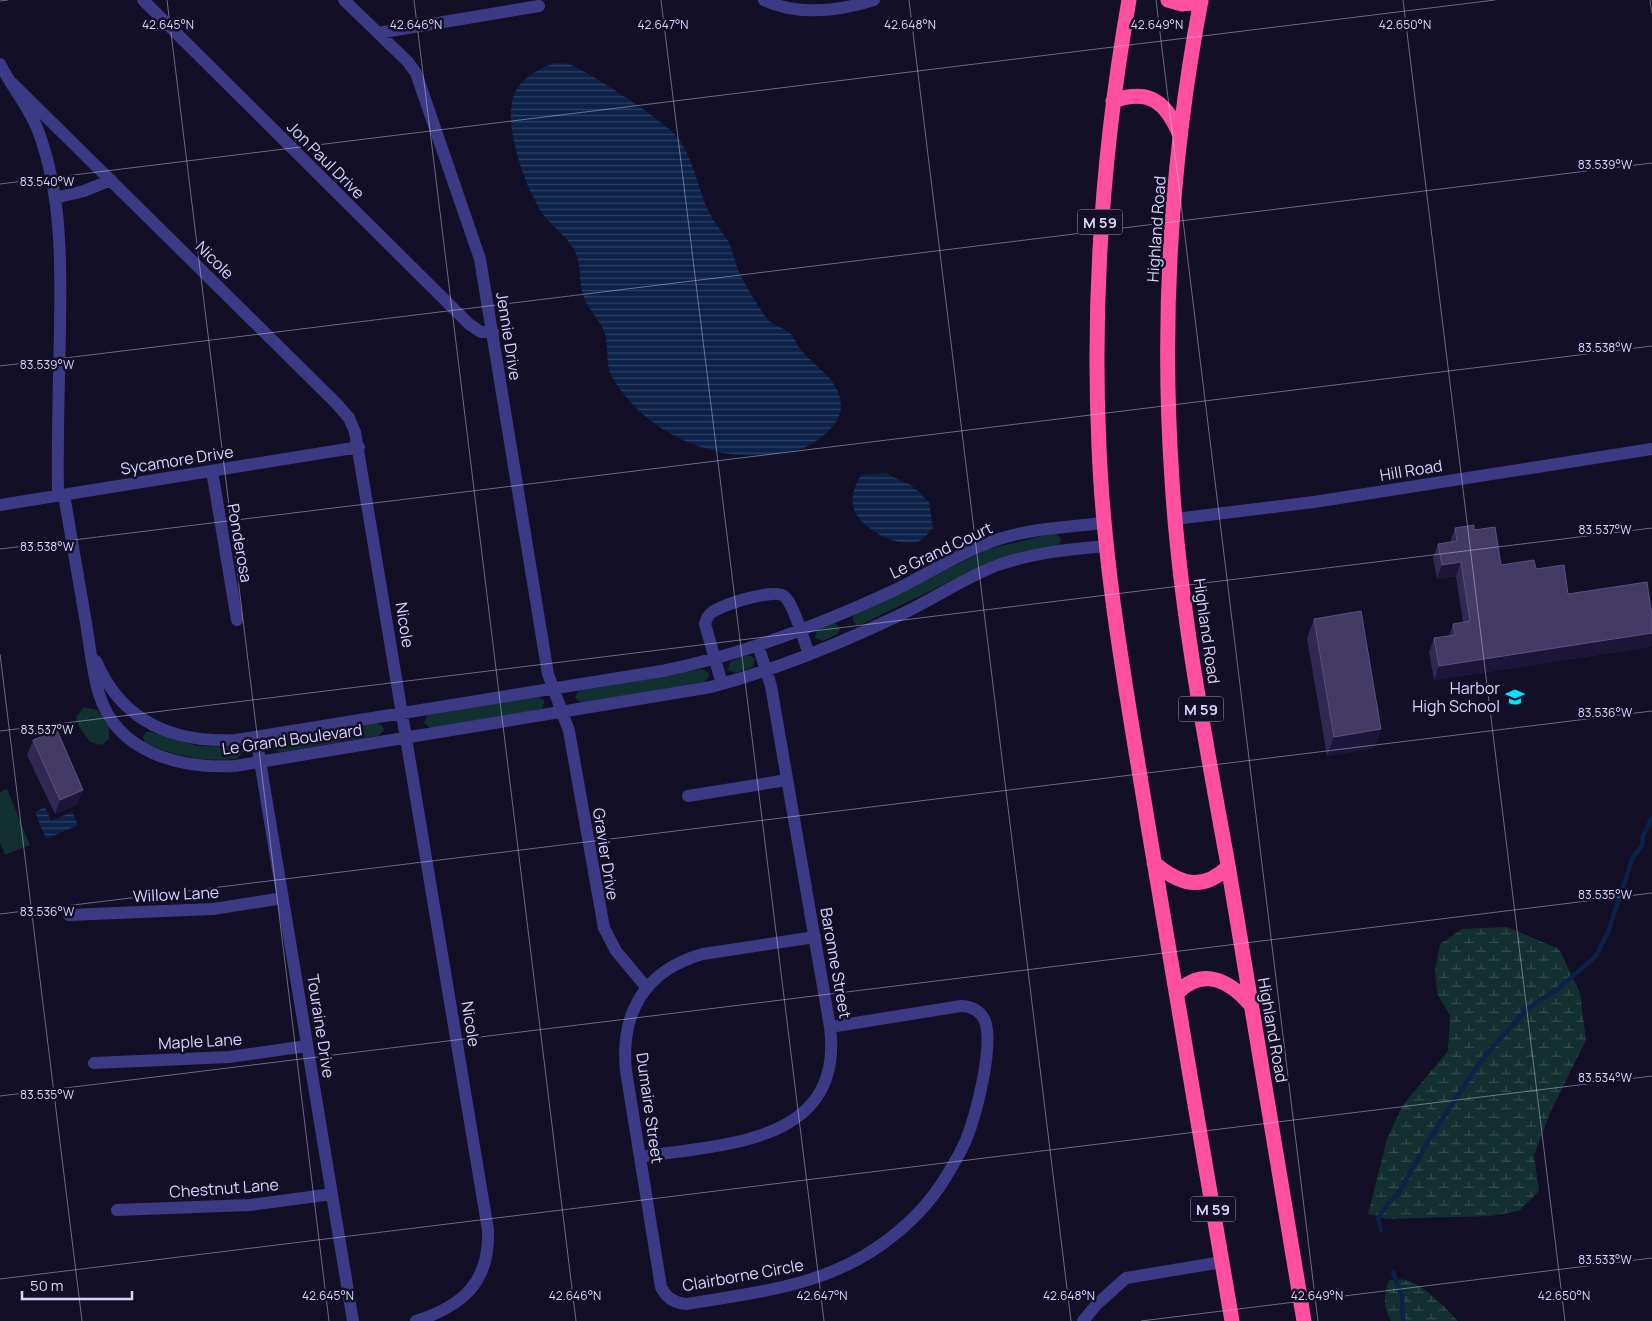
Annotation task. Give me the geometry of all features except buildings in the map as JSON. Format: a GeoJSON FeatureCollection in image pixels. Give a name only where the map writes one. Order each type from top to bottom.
{"type":"FeatureCollection","features":[{"type":"Feature","properties":{"kind":"highway","name":"M 59"},"geometry":{"type":"LineString","coordinates":[[1128,0],[1113,101],[1100,223],[1096,290],[1099,446],[1104,523],[1118,642],[1232,1321]]}},
{"type":"Feature","properties":{"kind":"highway"},"geometry":{"type":"LineString","coordinates":[[1168,0],[1182,4],[1201,1]]}},
{"type":"Feature","properties":{"kind":"highway","name":"Highland Road"},"geometry":{"type":"LineString","coordinates":[[1201,1],[1181,136],[1170,254],[1169,434],[1175,519],[1192,657],[1304,1321]]}},
{"type":"Feature","properties":{"kind":"highway"},"geometry":{"type":"LineString","coordinates":[[1113,101],[1133,96],[1145,96],[1158,101],[1174,119],[1181,136]]}},
{"type":"Feature","properties":{"kind":"highway"},"geometry":{"type":"LineString","coordinates":[[1154,863],[1174,878],[1194,883],[1213,879],[1228,867]]}},
{"type":"Feature","properties":{"kind":"highway"},"geometry":{"type":"LineString","coordinates":[[1177,992],[1191,981],[1210,978],[1231,986],[1251,1005]]}},
{"type":"Feature","properties":{"kind":"street","name":"Jon Paul Drive"},"geometry":{"type":"LineString","coordinates":[[143,0],[470,324],[481,332],[492,332]]}},
{"type":"Feature","properties":{"kind":"street","name":"Jennie Drive"},"geometry":{"type":"LineString","coordinates":[[344,0],[412,68],[418,79],[477,248],[548,674],[562,712]]}},
{"type":"Feature","properties":{"kind":"street"},"geometry":{"type":"LineString","coordinates":[[764,0],[786,8],[800,10],[825,9],[874,0]]}},
{"type":"Feature","properties":{"kind":"street"},"geometry":{"type":"LineString","coordinates":[[378,33],[539,6]]}},
{"type":"Feature","properties":{"kind":"street"},"geometry":{"type":"LineString","coordinates":[[0,64],[11,82]]}},
{"type":"Feature","properties":{"kind":"street","name":"Nicole"},"geometry":{"type":"LineString","coordinates":[[11,82],[337,404],[353,426],[359,447],[488,1230],[487,1254],[482,1273],[460,1302],[439,1314],[416,1321]]}},
{"type":"Feature","properties":{"kind":"street","name":"Le Grand Boulevard"},"geometry":{"type":"LineString","coordinates":[[11,82],[29,111],[39,134],[55,198],[61,264],[61,496],[95,677],[106,710],[116,725],[141,748],[160,757],[196,766],[229,766],[562,712]]}},
{"type":"Feature","properties":{"kind":"street"},"geometry":{"type":"LineString","coordinates":[[55,198],[84,191],[111,180]]}},
{"type":"Feature","properties":{"kind":"street","name":"Sycamore Drive"},"geometry":{"type":"LineString","coordinates":[[0,506],[359,447]]}},
{"type":"Feature","properties":{"kind":"street","name":"Hill Road"},"geometry":{"type":"LineString","coordinates":[[1175,519],[1314,502],[1652,449]]}},
{"type":"Feature","properties":{"kind":"street","name":"Ponderosa"},"geometry":{"type":"LineString","coordinates":[[212,471],[237,620]]}},
{"type":"Feature","properties":{"kind":"street","name":"Le Grand Court"},"geometry":{"type":"LineString","coordinates":[[553,688],[714,660],[800,630],[897,589],[988,543],[1028,532],[1104,523]]}},
{"type":"Feature","properties":{"kind":"street"},"geometry":{"type":"LineString","coordinates":[[562,712],[722,684],[809,653],[900,615],[998,565],[1046,553],[1106,546]]}},
{"type":"Feature","properties":{"kind":"street"},"geometry":{"type":"LineString","coordinates":[[722,684],[705,624],[710,615],[719,609],[768,593],[776,593],[788,601],[809,653]]}},
{"type":"Feature","properties":{"kind":"street","name":"Baronne Street"},"geometry":{"type":"LineString","coordinates":[[640,1157],[764,1136],[792,1122],[812,1103],[822,1086],[830,1060],[830,1027],[767,669],[758,645]]}},
{"type":"Feature","properties":{"kind":"street","name":"Le Grand Boulevard"},"geometry":{"type":"LineString","coordinates":[[91,650],[99,668],[118,697],[128,708],[153,725],[172,734],[198,740],[236,740],[553,688]]}},
{"type":"Feature","properties":{"kind":"street","name":"Gravier Drive"},"geometry":{"type":"LineString","coordinates":[[562,712],[569,730],[604,928],[616,952],[646,988]]}},
{"type":"Feature","properties":{"kind":"street","name":"Touraine Drive"},"geometry":{"type":"LineString","coordinates":[[256,737],[353,1321]]}},
{"type":"Feature","properties":{"kind":"street"},"geometry":{"type":"LineString","coordinates":[[688,796],[787,780]]}},
{"type":"Feature","properties":{"kind":"street","name":"Willow Lane"},"geometry":{"type":"LineString","coordinates":[[69,915],[213,909],[283,898]]}},
{"type":"Feature","properties":{"kind":"street","name":"Dumaire Street"},"geometry":{"type":"LineString","coordinates":[[665,1294],[661,1282],[626,1071],[625,1043],[634,1009],[646,988],[669,969],[694,957],[814,937]]}},
{"type":"Feature","properties":{"kind":"street","name":"Clairborne Circle"},"geometry":{"type":"LineString","coordinates":[[665,1294],[675,1302],[686,1304],[788,1287],[829,1274],[862,1258],[894,1235],[921,1210],[943,1182],[960,1153],[977,1107],[986,1055],[986,1030],[981,1015],[974,1009],[961,1006],[830,1027]]}},
{"type":"Feature","properties":{"kind":"street","name":"Maple Lane"},"geometry":{"type":"LineString","coordinates":[[94,1063],[229,1057],[307,1046]]}},
{"type":"Feature","properties":{"kind":"street","name":"Chestnut Lane"},"geometry":{"type":"LineString","coordinates":[[118,1210],[250,1205],[332,1194]]}},
{"type":"Feature","properties":{"kind":"street"},"geometry":{"type":"LineString","coordinates":[[1083,1321],[1097,1304],[1126,1278],[1222,1262]]}},
{"type":"Feature","properties":{"kind":"green space"},"geometry":{"type":"Polygon","coordinates":[[[1055,533],[1061,538],[1059,545],[994,560],[862,624],[857,625],[853,621],[853,615],[989,549],[1055,533]]]}},
{"type":"Feature","properties":{"kind":"green space"},"geometry":{"type":"Polygon","coordinates":[[[835,623],[840,629],[838,634],[823,641],[815,638],[817,629],[835,623]]]}},
{"type":"Feature","properties":{"kind":"green space"},"geometry":{"type":"Polygon","coordinates":[[[747,655],[755,658],[753,667],[736,673],[728,670],[730,662],[747,655]]]}},
{"type":"Feature","properties":{"kind":"green space"},"geometry":{"type":"Polygon","coordinates":[[[702,669],[709,673],[708,679],[703,682],[582,703],[575,698],[578,691],[702,669]]]}},
{"type":"Feature","properties":{"kind":"green space"},"geometry":{"type":"Polygon","coordinates":[[[538,697],[545,701],[542,709],[431,728],[424,723],[427,715],[538,697]]]}},
{"type":"Feature","properties":{"kind":"green space"},"geometry":{"type":"Polygon","coordinates":[[[84,707],[97,710],[109,727],[109,739],[102,745],[90,742],[78,725],[76,717],[84,707]]]}},
{"type":"Feature","properties":{"kind":"green space"},"geometry":{"type":"Polygon","coordinates":[[[377,723],[382,725],[384,730],[378,736],[279,752],[272,748],[272,742],[278,739],[377,723]]]}},
{"type":"Feature","properties":{"kind":"green space"},"geometry":{"type":"Polygon","coordinates":[[[146,732],[197,746],[238,747],[242,754],[236,759],[224,760],[178,755],[145,743],[143,737],[146,732]]]}},
{"type":"Feature","properties":{"kind":"green space"},"geometry":{"type":"Polygon","coordinates":[[[7,789],[30,845],[5,855],[0,843],[0,792],[7,789]]]}},
{"type":"Feature","properties":{"kind":"green space"},"geometry":{"type":"Polygon","coordinates":[[[1507,927],[1559,949],[1580,993],[1586,1040],[1550,1113],[1534,1155],[1539,1191],[1519,1211],[1491,1216],[1387,1219],[1368,1214],[1387,1139],[1402,1106],[1448,1051],[1450,1015],[1437,994],[1435,970],[1440,944],[1462,929],[1507,927]]]}},
{"type":"Feature","properties":{"kind":"green space"},"geometry":{"type":"Polygon","coordinates":[[[1389,1280],[1405,1280],[1419,1286],[1458,1321],[1391,1321],[1386,1311],[1385,1301],[1389,1280]]]}},
{"type":"Feature","properties":{"kind":"water"},"geometry":{"type":"Polygon","coordinates":[[[555,63],[571,65],[594,77],[643,109],[677,137],[691,162],[709,212],[728,241],[739,272],[755,300],[773,324],[791,334],[800,349],[826,374],[836,388],[840,397],[840,413],[833,426],[821,438],[795,451],[751,456],[704,448],[661,428],[642,414],[612,377],[605,334],[583,295],[577,256],[567,240],[538,207],[524,175],[513,138],[511,105],[515,92],[532,74],[555,63]]]}},
{"type":"Feature","properties":{"kind":"water"},"geometry":{"type":"Polygon","coordinates":[[[885,473],[911,485],[929,502],[933,528],[921,540],[911,543],[901,542],[880,535],[862,521],[856,513],[853,505],[853,493],[861,475],[885,473]]]}},
{"type":"Feature","properties":{"kind":"water"},"geometry":{"type":"Polygon","coordinates":[[[45,807],[51,821],[72,812],[78,825],[46,839],[35,812],[45,807]]]}},
{"type":"Feature","properties":{"kind":"waterway"},"geometry":{"type":"LineString","coordinates":[[1381,1230],[1378,1219],[1383,1210],[1399,1192],[1438,1125],[1483,1058],[1527,1009],[1559,988],[1596,956],[1608,932],[1633,857],[1642,846],[1643,836],[1652,818]]}},
{"type":"Feature","properties":{"kind":"waterway"},"geometry":{"type":"LineString","coordinates":[[1393,1272],[1402,1297],[1403,1321]]}},
{"type":"Feature","properties":{"kind":"place","name":"Harbor High School"},"geometry":{"type":"Point","coordinates":[1515,697]}}]}
